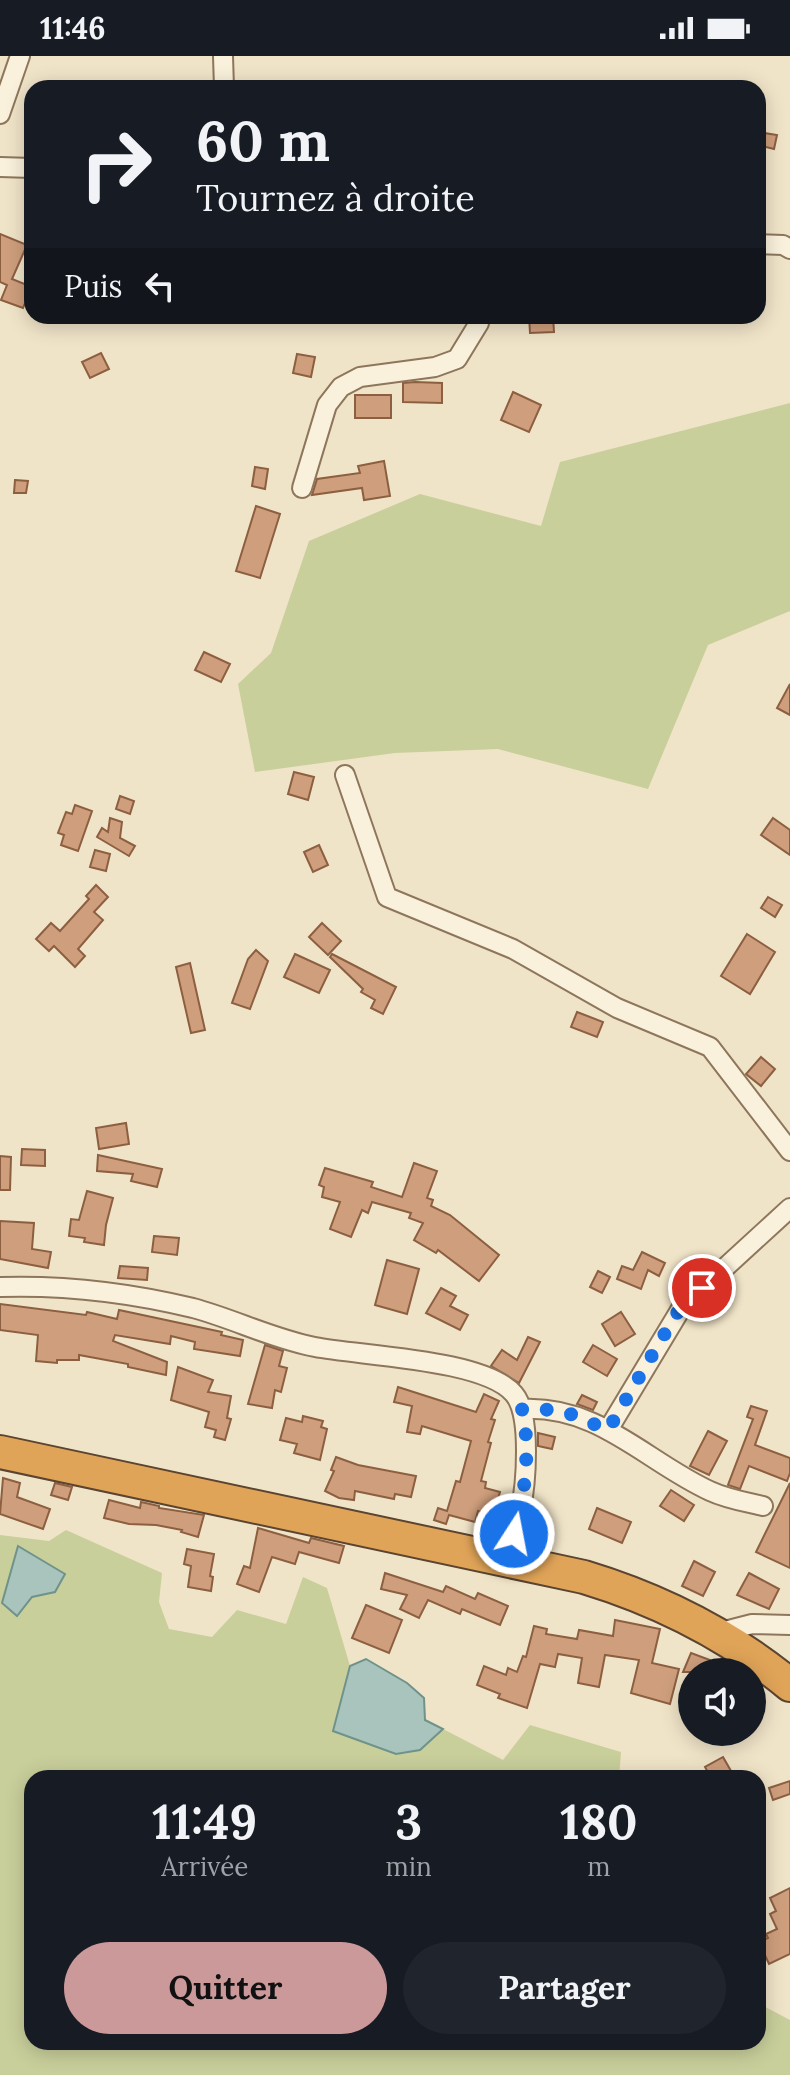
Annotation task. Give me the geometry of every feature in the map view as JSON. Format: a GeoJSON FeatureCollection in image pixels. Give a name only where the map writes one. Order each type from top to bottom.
{"type":"FeatureCollection","features":[{"type":"Feature","properties":{"kind":"highway"},"geometry":{"type":"LineString","coordinates":[[0,1452],[505,1559],[621,1589],[664,1605],[717,1633],[790,1685]]}},
{"type":"Feature","properties":{"kind":"street"},"geometry":{"type":"LineString","coordinates":[[0,114],[20,56]]}},
{"type":"Feature","properties":{"kind":"street"},"geometry":{"type":"LineString","coordinates":[[223,56],[224,80]]}},
{"type":"Feature","properties":{"kind":"street"},"geometry":{"type":"LineString","coordinates":[[0,167],[24,168]]}},
{"type":"Feature","properties":{"kind":"street"},"geometry":{"type":"LineString","coordinates":[[766,244],[783,245],[790,249]]}},
{"type":"Feature","properties":{"kind":"street"},"geometry":{"type":"LineString","coordinates":[[302,488],[327,405],[341,387],[360,377],[435,367],[457,359],[478,324]]}},
{"type":"Feature","properties":{"kind":"street"},"geometry":{"type":"LineString","coordinates":[[345,775],[387,897],[513,949],[617,1008],[710,1047],[790,1151]]}},
{"type":"Feature","properties":{"kind":"street"},"geometry":{"type":"LineString","coordinates":[[608,1430],[682,1307],[790,1208]]}},
{"type":"Feature","properties":{"kind":"street"},"geometry":{"type":"LineString","coordinates":[[0,1287],[50,1286],[143,1298],[195,1309],[313,1347],[384,1355],[449,1367],[500,1382],[517,1397],[525,1434],[521,1511],[505,1559]]}},
{"type":"Feature","properties":{"kind":"street"},"geometry":{"type":"LineString","coordinates":[[522,1409],[561,1410],[608,1430],[710,1491],[763,1506]]}},
{"type":"Feature","properties":{"kind":"street"},"geometry":{"type":"LineString","coordinates":[[717,1633],[752,1624],[790,1625]]}},
{"type":"Feature","properties":{"kind":"green space"},"geometry":{"type":"Polygon","coordinates":[[[790,403],[790,611],[708,645],[648,789],[498,749],[395,753],[255,772],[238,684],[271,653],[309,541],[420,494],[541,526],[560,462],[790,403]]]}},
{"type":"Feature","properties":{"kind":"green space"},"geometry":{"type":"Polygon","coordinates":[[[66,1530],[162,1573],[159,1602],[169,1629],[212,1637],[237,1610],[286,1624],[303,1577],[327,1588],[350,1666],[333,1731],[420,1750],[443,1729],[503,1760],[530,1725],[621,1752],[620,1770],[24,1770],[24,2050],[766,2050],[766,2007],[790,2020],[790,2075],[0,2075],[0,1535],[49,1541],[66,1530]]]}},
{"type":"Feature","properties":{"kind":"water"},"geometry":{"type":"Polygon","coordinates":[[[18,1546],[65,1574],[55,1592],[32,1597],[17,1616],[2,1603],[18,1546]]]}},
{"type":"Feature","properties":{"kind":"water"},"geometry":{"type":"Polygon","coordinates":[[[366,1659],[407,1683],[424,1698],[425,1720],[443,1729],[420,1750],[396,1754],[333,1731],[350,1666],[366,1659]]]}},
{"type":"Feature","properties":{"kind":"building"},"geometry":{"type":"Polygon","coordinates":[[[766,133],[777,135],[774,149],[766,147],[766,133]]]}},
{"type":"Feature","properties":{"kind":"building"},"geometry":{"type":"Polygon","coordinates":[[[0,234],[24,244],[24,252],[12,279],[24,284],[23,308],[1,300],[7,285],[0,282],[0,234]]]}},
{"type":"Feature","properties":{"kind":"building"},"geometry":{"type":"Polygon","coordinates":[[[529,324],[554,324],[554,332],[530,333],[529,324]]]}},
{"type":"Feature","properties":{"kind":"building"},"geometry":{"type":"Polygon","coordinates":[[[101,353],[109,369],[90,378],[82,362],[101,353]]]}},
{"type":"Feature","properties":{"kind":"building"},"geometry":{"type":"Polygon","coordinates":[[[297,354],[315,357],[311,377],[293,373],[297,354]]]}},
{"type":"Feature","properties":{"kind":"building"},"geometry":{"type":"Polygon","coordinates":[[[403,383],[442,383],[442,403],[403,402],[403,383]]]}},
{"type":"Feature","properties":{"kind":"building"},"geometry":{"type":"Polygon","coordinates":[[[513,392],[541,405],[529,432],[501,420],[513,392]]]}},
{"type":"Feature","properties":{"kind":"building"},"geometry":{"type":"Polygon","coordinates":[[[355,395],[391,395],[391,418],[355,418],[355,395]]]}},
{"type":"Feature","properties":{"kind":"building"},"geometry":{"type":"Polygon","coordinates":[[[384,461],[390,496],[364,500],[362,488],[312,495],[317,479],[360,473],[358,466],[384,461]]]}},
{"type":"Feature","properties":{"kind":"building"},"geometry":{"type":"Polygon","coordinates":[[[255,467],[268,469],[265,489],[252,486],[255,467]]]}},
{"type":"Feature","properties":{"kind":"building"},"geometry":{"type":"Polygon","coordinates":[[[15,480],[28,481],[26,493],[14,493],[15,480]]]}},
{"type":"Feature","properties":{"kind":"building"},"geometry":{"type":"Polygon","coordinates":[[[256,506],[280,514],[260,578],[236,571],[256,506]]]}},
{"type":"Feature","properties":{"kind":"building"},"geometry":{"type":"Polygon","coordinates":[[[204,652],[230,664],[221,682],[195,670],[204,652]]]}},
{"type":"Feature","properties":{"kind":"building"},"geometry":{"type":"Polygon","coordinates":[[[790,684],[790,715],[777,708],[790,684]]]}},
{"type":"Feature","properties":{"kind":"building"},"geometry":{"type":"Polygon","coordinates":[[[294,772],[314,777],[308,800],[288,794],[294,772]]]}},
{"type":"Feature","properties":{"kind":"building"},"geometry":{"type":"Polygon","coordinates":[[[120,796],[134,801],[130,814],[116,809],[120,796]]]}},
{"type":"Feature","properties":{"kind":"building"},"geometry":{"type":"Polygon","coordinates":[[[75,805],[92,811],[78,851],[61,845],[64,835],[58,833],[66,812],[72,814],[75,805]]]}},
{"type":"Feature","properties":{"kind":"building"},"geometry":{"type":"Polygon","coordinates":[[[110,818],[122,822],[120,838],[135,846],[129,856],[97,837],[102,828],[108,832],[110,818]]]}},
{"type":"Feature","properties":{"kind":"building"},"geometry":{"type":"Polygon","coordinates":[[[773,818],[790,830],[790,855],[761,835],[773,818]]]}},
{"type":"Feature","properties":{"kind":"building"},"geometry":{"type":"Polygon","coordinates":[[[319,845],[328,865],[313,872],[304,852],[319,845]]]}},
{"type":"Feature","properties":{"kind":"building"},"geometry":{"type":"Polygon","coordinates":[[[95,850],[110,854],[106,871],[90,867],[95,850]]]}},
{"type":"Feature","properties":{"kind":"building"},"geometry":{"type":"Polygon","coordinates":[[[96,885],[108,897],[94,912],[103,920],[78,949],[85,956],[75,967],[54,946],[49,951],[36,939],[51,923],[60,931],[89,899],[86,896],[96,885]]]}},
{"type":"Feature","properties":{"kind":"building"},"geometry":{"type":"Polygon","coordinates":[[[768,897],[782,905],[775,917],[761,908],[768,897]]]}},
{"type":"Feature","properties":{"kind":"building"},"geometry":{"type":"Polygon","coordinates":[[[322,923],[341,941],[328,955],[309,937],[322,923]]]}},
{"type":"Feature","properties":{"kind":"building"},"geometry":{"type":"Polygon","coordinates":[[[747,934],[775,952],[750,994],[721,976],[747,934]]]}},
{"type":"Feature","properties":{"kind":"building"},"geometry":{"type":"Polygon","coordinates":[[[256,950],[268,961],[250,1009],[232,1003],[248,959],[256,950]]]}},
{"type":"Feature","properties":{"kind":"building"},"geometry":{"type":"Polygon","coordinates":[[[295,954],[330,970],[319,993],[284,977],[295,954]]]}},
{"type":"Feature","properties":{"kind":"building"},"geometry":{"type":"Polygon","coordinates":[[[332,954],[396,987],[383,1014],[371,1008],[375,1000],[361,992],[363,989],[330,957],[332,954]]]}},
{"type":"Feature","properties":{"kind":"building"},"geometry":{"type":"Polygon","coordinates":[[[190,963],[205,1030],[191,1033],[176,967],[190,963]]]}},
{"type":"Feature","properties":{"kind":"building"},"geometry":{"type":"Polygon","coordinates":[[[577,1012],[603,1022],[597,1037],[571,1027],[577,1012]]]}},
{"type":"Feature","properties":{"kind":"building"},"geometry":{"type":"Polygon","coordinates":[[[761,1057],[775,1069],[761,1086],[746,1074],[761,1057]]]}},
{"type":"Feature","properties":{"kind":"building"},"geometry":{"type":"Polygon","coordinates":[[[126,1123],[129,1144],[99,1149],[96,1128],[126,1123]]]}},
{"type":"Feature","properties":{"kind":"building"},"geometry":{"type":"Polygon","coordinates":[[[22,1149],[45,1150],[45,1166],[21,1165],[22,1149]]]}},
{"type":"Feature","properties":{"kind":"building"},"geometry":{"type":"Polygon","coordinates":[[[98,1155],[162,1169],[157,1187],[131,1181],[133,1174],[97,1171],[98,1155]]]}},
{"type":"Feature","properties":{"kind":"building"},"geometry":{"type":"Polygon","coordinates":[[[0,1156],[11,1157],[10,1190],[0,1190],[0,1156]]]}},
{"type":"Feature","properties":{"kind":"building"},"geometry":{"type":"Polygon","coordinates":[[[414,1163],[437,1171],[427,1198],[433,1200],[431,1206],[450,1215],[499,1255],[479,1281],[438,1250],[436,1253],[414,1240],[423,1223],[409,1218],[411,1213],[372,1202],[368,1213],[362,1210],[351,1237],[330,1229],[340,1202],[322,1197],[324,1187],[319,1185],[325,1168],[373,1182],[371,1187],[402,1197],[414,1163]]]}},
{"type":"Feature","properties":{"kind":"building"},"geometry":{"type":"Polygon","coordinates":[[[87,1191],[113,1198],[104,1245],[69,1236],[71,1219],[79,1220],[87,1191]]]}},
{"type":"Feature","properties":{"kind":"building"},"geometry":{"type":"Polygon","coordinates":[[[0,1221],[34,1223],[32,1249],[51,1252],[48,1268],[0,1259],[0,1221]]]}},
{"type":"Feature","properties":{"kind":"building"},"geometry":{"type":"Polygon","coordinates":[[[154,1236],[179,1238],[177,1255],[152,1252],[154,1236]]]}},
{"type":"Feature","properties":{"kind":"building"},"geometry":{"type":"Polygon","coordinates":[[[642,1252],[665,1263],[659,1276],[648,1270],[641,1289],[617,1279],[622,1266],[633,1270],[642,1252]]]}},
{"type":"Feature","properties":{"kind":"building"},"geometry":{"type":"Polygon","coordinates":[[[387,1260],[419,1269],[407,1314],[375,1305],[387,1260]]]}},
{"type":"Feature","properties":{"kind":"building"},"geometry":{"type":"Polygon","coordinates":[[[120,1266],[148,1268],[147,1280],[118,1278],[120,1266]]]}},
{"type":"Feature","properties":{"kind":"building"},"geometry":{"type":"Polygon","coordinates":[[[598,1271],[610,1277],[602,1293],[590,1287],[598,1271]]]}},
{"type":"Feature","properties":{"kind":"building"},"geometry":{"type":"Polygon","coordinates":[[[441,1288],[456,1296],[450,1306],[468,1315],[460,1330],[426,1313],[441,1288]]]}},
{"type":"Feature","properties":{"kind":"building"},"geometry":{"type":"Polygon","coordinates":[[[0,1304],[86,1315],[87,1312],[117,1319],[119,1310],[222,1332],[221,1335],[243,1340],[240,1356],[194,1349],[195,1342],[171,1336],[170,1344],[115,1335],[113,1341],[167,1362],[166,1375],[79,1355],[79,1360],[57,1360],[57,1363],[36,1361],[38,1335],[0,1330],[0,1304]]]}},
{"type":"Feature","properties":{"kind":"building"},"geometry":{"type":"Polygon","coordinates":[[[621,1312],[635,1334],[615,1346],[602,1324],[621,1312]]]}},
{"type":"Feature","properties":{"kind":"building"},"geometry":{"type":"Polygon","coordinates":[[[528,1337],[540,1342],[519,1383],[491,1366],[502,1350],[517,1360],[528,1337]]]}},
{"type":"Feature","properties":{"kind":"building"},"geometry":{"type":"Polygon","coordinates":[[[265,1345],[283,1351],[279,1366],[287,1368],[281,1392],[275,1390],[272,1408],[248,1404],[265,1345]]]}},
{"type":"Feature","properties":{"kind":"building"},"geometry":{"type":"Polygon","coordinates":[[[593,1345],[617,1359],[607,1376],[583,1362],[593,1345]]]}},
{"type":"Feature","properties":{"kind":"building"},"geometry":{"type":"Polygon","coordinates":[[[178,1367],[213,1380],[208,1392],[231,1396],[227,1418],[231,1419],[225,1440],[214,1437],[216,1430],[205,1427],[209,1412],[171,1400],[178,1367]]]}},
{"type":"Feature","properties":{"kind":"building"},"geometry":{"type":"Polygon","coordinates":[[[398,1387],[476,1412],[484,1394],[499,1401],[491,1419],[495,1420],[481,1481],[486,1482],[485,1488],[500,1492],[493,1515],[478,1511],[475,1522],[449,1515],[446,1524],[434,1520],[438,1508],[447,1511],[456,1481],[460,1482],[471,1441],[422,1426],[420,1434],[407,1432],[412,1406],[394,1402],[398,1387]]]}},
{"type":"Feature","properties":{"kind":"building"},"geometry":{"type":"Polygon","coordinates":[[[582,1395],[597,1402],[593,1410],[577,1404],[582,1395]]]}},
{"type":"Feature","properties":{"kind":"building"},"geometry":{"type":"Polygon","coordinates":[[[751,1406],[767,1411],[755,1445],[790,1458],[790,1473],[787,1481],[749,1466],[740,1489],[728,1485],[753,1419],[747,1417],[751,1406]]]}},
{"type":"Feature","properties":{"kind":"building"},"geometry":{"type":"Polygon","coordinates":[[[303,1416],[323,1421],[321,1427],[327,1429],[320,1460],[294,1453],[297,1444],[280,1440],[286,1418],[302,1422],[303,1416]]]}},
{"type":"Feature","properties":{"kind":"building"},"geometry":{"type":"Polygon","coordinates":[[[708,1431],[727,1441],[709,1475],[690,1466],[708,1431]]]}},
{"type":"Feature","properties":{"kind":"building"},"geometry":{"type":"Polygon","coordinates":[[[538,1433],[555,1437],[552,1449],[538,1446],[538,1433]]]}},
{"type":"Feature","properties":{"kind":"building"},"geometry":{"type":"Polygon","coordinates":[[[336,1457],[358,1465],[416,1476],[411,1497],[395,1494],[394,1499],[355,1491],[354,1500],[339,1498],[325,1491],[334,1471],[331,1470],[336,1457]]]}},
{"type":"Feature","properties":{"kind":"building"},"geometry":{"type":"Polygon","coordinates":[[[3,1478],[20,1483],[17,1497],[50,1509],[43,1529],[0,1514],[3,1478]]]}},
{"type":"Feature","properties":{"kind":"building"},"geometry":{"type":"Polygon","coordinates":[[[55,1483],[72,1487],[68,1500],[51,1495],[55,1483]]]}},
{"type":"Feature","properties":{"kind":"building"},"geometry":{"type":"Polygon","coordinates":[[[790,1483],[790,1568],[756,1552],[790,1483]]]}},
{"type":"Feature","properties":{"kind":"building"},"geometry":{"type":"Polygon","coordinates":[[[671,1490],[694,1505],[684,1521],[660,1506],[671,1490]]]}},
{"type":"Feature","properties":{"kind":"building"},"geometry":{"type":"Polygon","coordinates":[[[109,1500],[140,1508],[141,1502],[204,1515],[198,1537],[182,1530],[104,1518],[109,1500]]]}},
{"type":"Feature","properties":{"kind":"building"},"geometry":{"type":"Polygon","coordinates":[[[597,1508],[631,1522],[622,1543],[589,1529],[597,1508]]]}},
{"type":"Feature","properties":{"kind":"building"},"geometry":{"type":"Polygon","coordinates":[[[258,1528],[309,1543],[311,1538],[344,1546],[339,1563],[299,1552],[295,1564],[272,1557],[259,1592],[237,1584],[244,1566],[250,1568],[258,1528]]]}},
{"type":"Feature","properties":{"kind":"building"},"geometry":{"type":"Polygon","coordinates":[[[187,1549],[214,1554],[211,1591],[188,1587],[191,1566],[184,1564],[187,1549]]]}},
{"type":"Feature","properties":{"kind":"building"},"geometry":{"type":"Polygon","coordinates":[[[694,1561],[715,1572],[703,1596],[682,1586],[694,1561]]]}},
{"type":"Feature","properties":{"kind":"building"},"geometry":{"type":"Polygon","coordinates":[[[385,1573],[443,1592],[446,1586],[475,1599],[478,1593],[508,1606],[500,1625],[462,1609],[460,1614],[428,1600],[419,1618],[400,1609],[407,1595],[381,1589],[385,1573]]]}},
{"type":"Feature","properties":{"kind":"building"},"geometry":{"type":"Polygon","coordinates":[[[749,1573],[779,1589],[769,1609],[737,1595],[749,1573]]]}},
{"type":"Feature","properties":{"kind":"building"},"geometry":{"type":"Polygon","coordinates":[[[366,1605],[402,1620],[389,1653],[352,1638],[366,1605]]]}},
{"type":"Feature","properties":{"kind":"building"},"geometry":{"type":"Polygon","coordinates":[[[615,1620],[660,1629],[652,1663],[678,1669],[670,1704],[631,1693],[639,1660],[605,1655],[599,1687],[578,1683],[582,1658],[558,1654],[555,1667],[540,1664],[527,1708],[498,1698],[500,1694],[477,1685],[484,1666],[506,1675],[508,1668],[517,1672],[523,1656],[526,1657],[534,1626],[547,1629],[546,1634],[577,1639],[579,1630],[613,1636],[615,1620]]]}},
{"type":"Feature","properties":{"kind":"building"},"geometry":{"type":"Polygon","coordinates":[[[723,1757],[730,1770],[707,1770],[705,1767],[723,1757]]]}},
{"type":"Feature","properties":{"kind":"building"},"geometry":{"type":"Polygon","coordinates":[[[790,1781],[790,1794],[773,1800],[769,1788],[790,1781]]]}},
{"type":"Feature","properties":{"kind":"building"},"geometry":{"type":"Polygon","coordinates":[[[790,1888],[790,1954],[769,1964],[766,1934],[777,1929],[770,1914],[776,1911],[770,1898],[790,1888]]]}},
{"type":"Feature","properties":{"kind":"route"},"geometry":{"type":"LineString","coordinates":[[514,1534],[521,1511],[524,1473],[522,1409],[561,1410],[608,1430],[677,1313],[702,1288]]}}]}
